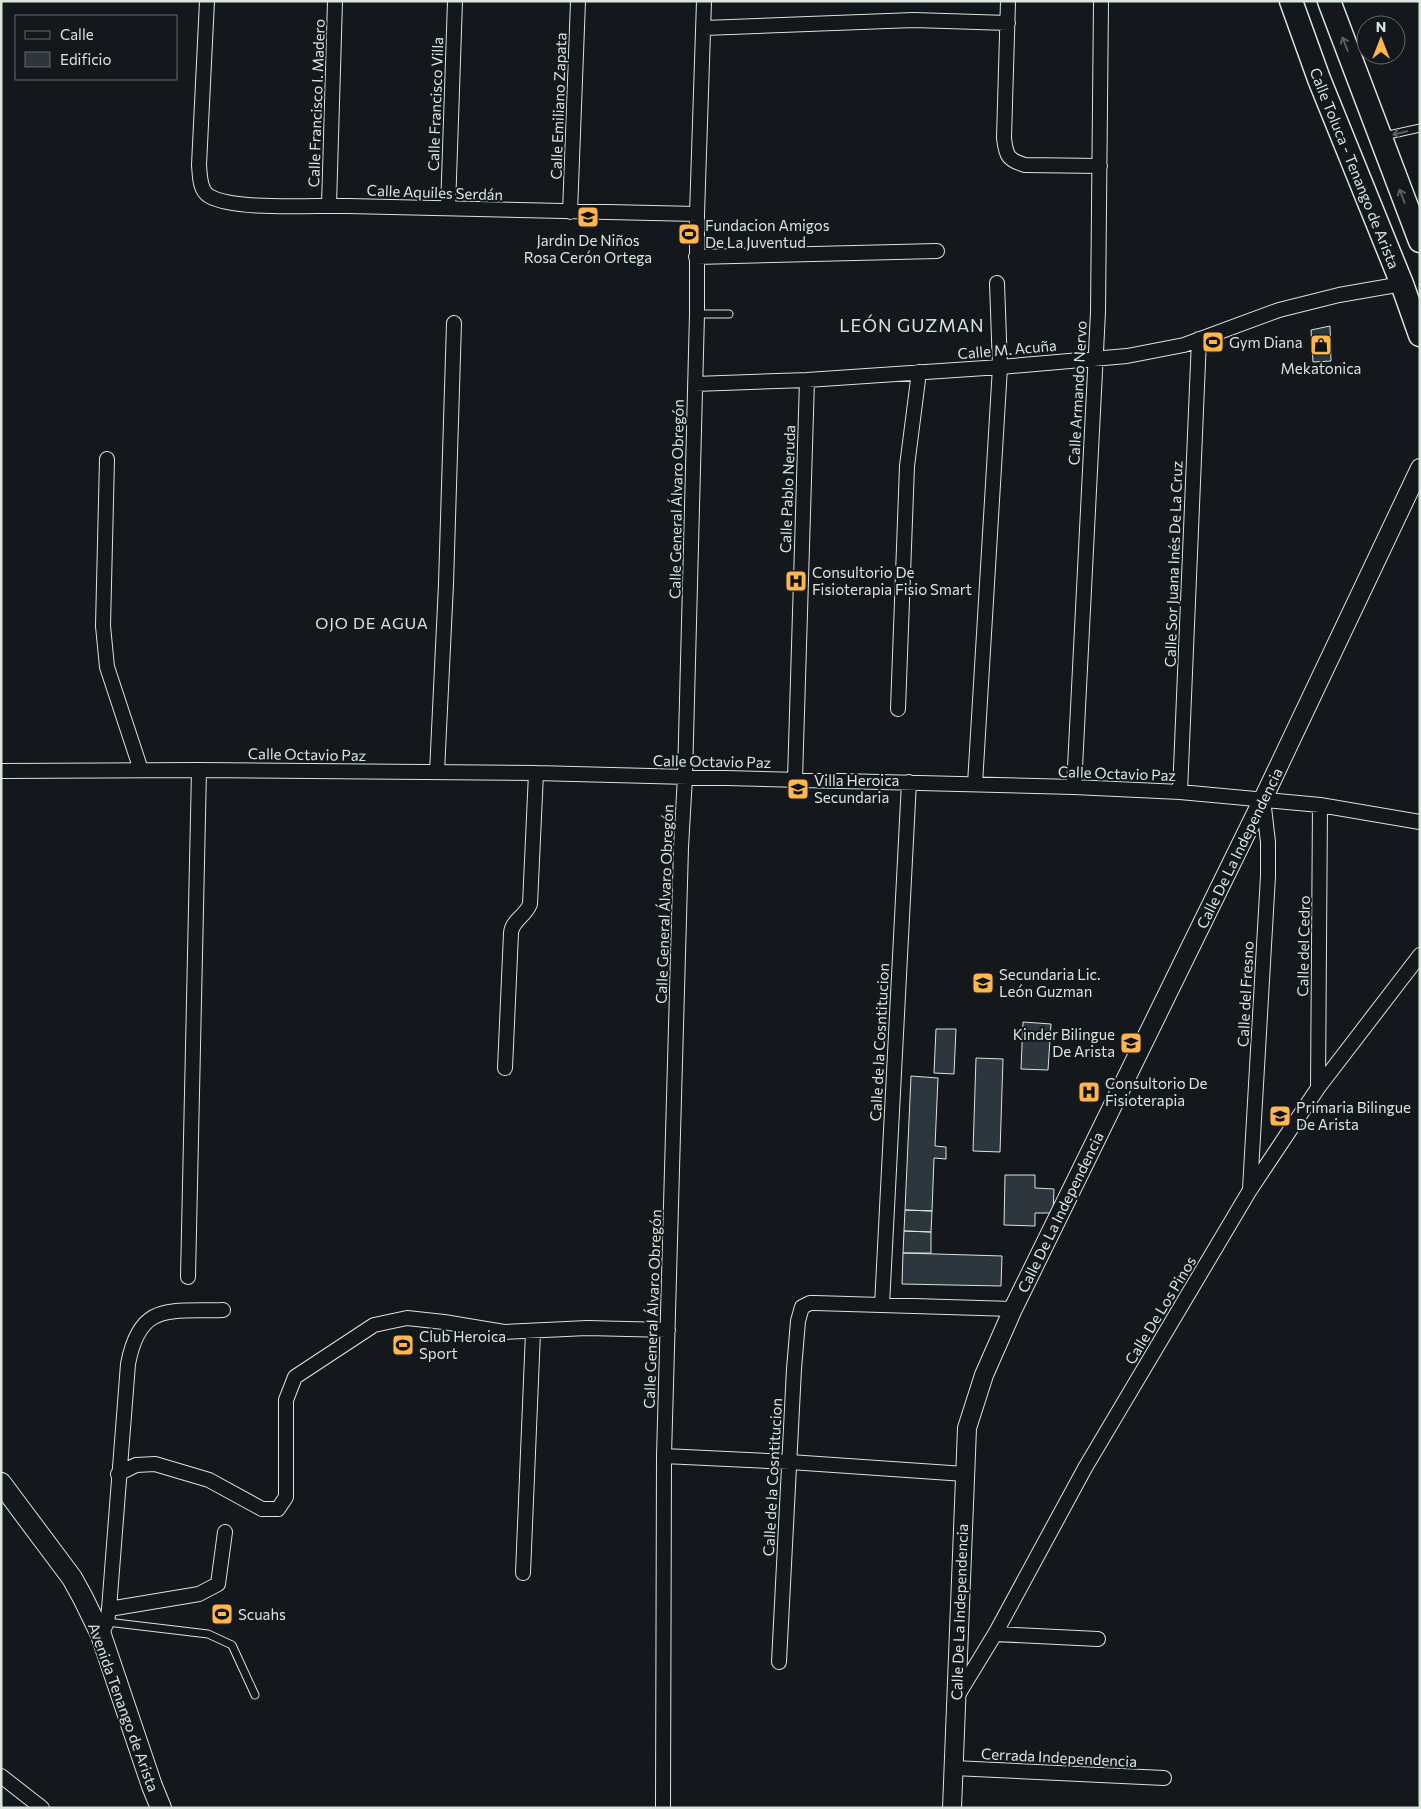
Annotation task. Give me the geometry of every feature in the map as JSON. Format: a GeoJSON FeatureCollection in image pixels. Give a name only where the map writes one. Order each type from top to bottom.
{"type":"FeatureCollection","features":[{"type":"Feature","properties":{"kind":"main road","name":"Calle Toluca - Tenango de Arista"},"geometry":{"type":"LineString","coordinates":[[1291,1],[1319,79],[1402,284],[1420,335]]}},
{"type":"Feature","properties":{"kind":"main road"},"geometry":{"type":"LineString","coordinates":[[1304,36],[1329,1]]}},
{"type":"Feature","properties":{"kind":"main road"},"geometry":{"type":"LineString","coordinates":[[1329,1],[1420,241]]}},
{"type":"Feature","properties":{"kind":"main road","name":"Avenida Tenango de Arista"},"geometry":{"type":"LineString","coordinates":[[1,1483],[72,1578],[83,1598],[105,1622],[152,1786],[161,1808]]}},
{"type":"Feature","properties":{"kind":"street","name":"Calle Aquiles Serdán"},"geometry":{"type":"LineString","coordinates":[[206,1],[199,165],[202,189],[207,195],[218,200],[260,206],[697,214]]}},
{"type":"Feature","properties":{"kind":"street","name":"Calle Francisco I. Madero"},"geometry":{"type":"LineString","coordinates":[[329,206],[335,1]]}},
{"type":"Feature","properties":{"kind":"street","name":"Calle Francisco Villa"},"geometry":{"type":"LineString","coordinates":[[448,208],[455,1]]}},
{"type":"Feature","properties":{"kind":"street","name":"Calle Emiliano Zapata"},"geometry":{"type":"LineString","coordinates":[[570,212],[578,1]]}},
{"type":"Feature","properties":{"kind":"street","name":"Calle General Álvaro Obregón"},"geometry":{"type":"LineString","coordinates":[[663,1808],[664,1456],[681,847],[685,777],[697,314],[697,214],[704,1]]}},
{"type":"Feature","properties":{"kind":"street"},"geometry":{"type":"LineString","coordinates":[[1008,1],[1004,138],[1009,158],[1025,165],[1100,166]]}},
{"type":"Feature","properties":{"kind":"street","name":"Calle Armando Nervo"},"geometry":{"type":"LineString","coordinates":[[1074,787],[1098,312],[1101,1]]}},
{"type":"Feature","properties":{"kind":"street"},"geometry":{"type":"LineString","coordinates":[[704,28],[914,20],[1008,23]]}},
{"type":"Feature","properties":{"kind":"street"},"geometry":{"type":"LineString","coordinates":[[696,257],[937,251]]}},
{"type":"Feature","properties":{"kind":"street"},"geometry":{"type":"LineString","coordinates":[[975,784],[1000,368],[997,282]]}},
{"type":"Feature","properties":{"kind":"street","name":"Calle M. Acuña"},"geometry":{"type":"LineString","coordinates":[[695,384],[807,380],[1000,368],[1127,356],[1184,345],[1279,310],[1340,295],[1402,284]]}},
{"type":"Feature","properties":{"kind":"street"},"geometry":{"type":"LineString","coordinates":[[437,772],[446,584],[454,323]]}},
{"type":"Feature","properties":{"kind":"street","name":"Calle Sor Juana Inés De La Cruz"},"geometry":{"type":"LineString","coordinates":[[1180,792],[1199,339]]}},
{"type":"Feature","properties":{"kind":"street"},"geometry":{"type":"LineString","coordinates":[[898,709],[907,466],[919,372]]}},
{"type":"Feature","properties":{"kind":"street","name":"Calle Pablo Neruda"},"geometry":{"type":"LineString","coordinates":[[795,779],[807,380]]}},
{"type":"Feature","properties":{"kind":"street"},"geometry":{"type":"LineString","coordinates":[[107,459],[103,626],[107,667],[141,770]]}},
{"type":"Feature","properties":{"kind":"street","name":"Calle De La Independencia"},"geometry":{"type":"LineString","coordinates":[[952,1808],[967,1428],[984,1375],[1012,1310],[1263,799],[1420,468]]}},
{"type":"Feature","properties":{"kind":"street"},"geometry":{"type":"LineString","coordinates":[[188,1277],[199,770]]}},
{"type":"Feature","properties":{"kind":"street","name":"Calle Octavio Paz"},"geometry":{"type":"LineString","coordinates":[[1,771],[199,770],[536,773],[1074,787],[1180,792],[1263,799],[1320,805],[1420,822]]}},
{"type":"Feature","properties":{"kind":"street"},"geometry":{"type":"LineString","coordinates":[[505,1068],[510,933],[514,924],[527,912],[530,904],[536,773]]}},
{"type":"Feature","properties":{"kind":"street","name":"Calle de la Cosntitucion"},"geometry":{"type":"LineString","coordinates":[[779,1662],[794,1369],[800,1311],[806,1304],[815,1303],[882,1305],[909,782]]}},
{"type":"Feature","properties":{"kind":"street","name":"Calle del Fresno"},"geometry":{"type":"LineString","coordinates":[[1250,1190],[1268,876],[1268,842],[1263,799]]}},
{"type":"Feature","properties":{"kind":"street","name":"Calle del Cedro"},"geometry":{"type":"LineString","coordinates":[[1318,1088],[1320,805]]}},
{"type":"Feature","properties":{"kind":"street","name":"Calle De Los Pinos"},"geometry":{"type":"LineString","coordinates":[[956,1699],[995,1634],[1085,1468],[1250,1190],[1318,1088],[1420,955]]}},
{"type":"Feature","properties":{"kind":"street"},"geometry":{"type":"LineString","coordinates":[[882,1305],[1012,1310]]}},
{"type":"Feature","properties":{"kind":"street"},"geometry":{"type":"LineString","coordinates":[[223,1310],[161,1313],[149,1319],[139,1329],[132,1344],[128,1364],[105,1622],[199,1594],[218,1584],[225,1532]]}},
{"type":"Feature","properties":{"kind":"street"},"geometry":{"type":"LineString","coordinates":[[118,1474],[136,1465],[155,1464],[209,1480],[262,1509],[278,1509],[286,1497],[286,1400],[296,1377],[374,1325],[407,1318],[444,1322],[492,1331],[533,1332],[587,1328],[668,1330]]}},
{"type":"Feature","properties":{"kind":"street"},"geometry":{"type":"LineString","coordinates":[[523,1573],[533,1332]]}},
{"type":"Feature","properties":{"kind":"street"},"geometry":{"type":"LineString","coordinates":[[664,1456],[790,1462],[965,1474]]}},
{"type":"Feature","properties":{"kind":"street"},"geometry":{"type":"LineString","coordinates":[[995,1634],[1098,1639]]}},
{"type":"Feature","properties":{"kind":"street","name":"Cerrada Independencia"},"geometry":{"type":"LineString","coordinates":[[953,1768],[1164,1778]]}},
{"type":"Feature","properties":{"kind":"street"},"geometry":{"type":"LineString","coordinates":[[1,1776],[42,1808]]}},
{"type":"Feature","properties":{"kind":"lane"},"geometry":{"type":"LineString","coordinates":[[1380,137],[1420,128]]}},
{"type":"Feature","properties":{"kind":"lane"},"geometry":{"type":"LineString","coordinates":[[697,314],[729,314]]}},
{"type":"Feature","properties":{"kind":"lane"},"geometry":{"type":"LineString","coordinates":[[105,1622],[208,1634],[232,1645],[255,1695]]}},
{"type":"Feature","properties":{"kind":"building","name":"Mekatonica"},"geometry":{"type":"Polygon","coordinates":[[[1330,326],[1331,361],[1313,362],[1311,330],[1330,326]]]}},
{"type":"Feature","properties":{"kind":"building"},"geometry":{"type":"Polygon","coordinates":[[[1023,1022],[1051,1024],[1048,1070],[1021,1069],[1023,1022]]]}},
{"type":"Feature","properties":{"kind":"building"},"geometry":{"type":"Polygon","coordinates":[[[936,1029],[956,1029],[954,1074],[934,1073],[936,1029]]]}},
{"type":"Feature","properties":{"kind":"building"},"geometry":{"type":"Polygon","coordinates":[[[976,1058],[1003,1059],[1000,1152],[973,1151],[976,1058]]]}},
{"type":"Feature","properties":{"kind":"building"},"geometry":{"type":"Polygon","coordinates":[[[911,1076],[938,1078],[935,1146],[946,1147],[946,1159],[934,1158],[932,1211],[905,1210],[911,1076]]]}},
{"type":"Feature","properties":{"kind":"building"},"geometry":{"type":"Polygon","coordinates":[[[1005,1175],[1035,1175],[1035,1188],[1054,1189],[1053,1213],[1035,1213],[1035,1226],[1004,1225],[1005,1175]]]}},
{"type":"Feature","properties":{"kind":"building"},"geometry":{"type":"Polygon","coordinates":[[[905,1210],[932,1211],[931,1232],[904,1231],[905,1210]]]}},
{"type":"Feature","properties":{"kind":"building"},"geometry":{"type":"Polygon","coordinates":[[[904,1231],[931,1232],[931,1253],[903,1253],[904,1231]]]}},
{"type":"Feature","properties":{"kind":"building"},"geometry":{"type":"Polygon","coordinates":[[[903,1253],[1002,1256],[1001,1286],[902,1284],[903,1253]]]}},
{"type":"Feature","properties":{"kind":"place","name":"Jardin De Niños Rosa Cerón Ortega"},"geometry":{"type":"Point","coordinates":[588,217]}},
{"type":"Feature","properties":{"kind":"place","name":"Fundacion Amigos De La Juventud"},"geometry":{"type":"Point","coordinates":[689,234]}},
{"type":"Feature","properties":{"kind":"place","name":"Gym Diana"},"geometry":{"type":"Point","coordinates":[1213,342]}},
{"type":"Feature","properties":{"kind":"place","name":"Mekatonica"},"geometry":{"type":"Point","coordinates":[1321,345]}},
{"type":"Feature","properties":{"kind":"place","name":"Consultorio De Fisioterapia Fisio Smart"},"geometry":{"type":"Point","coordinates":[796,581]}},
{"type":"Feature","properties":{"kind":"place","name":"Villa Heroica Secundaria"},"geometry":{"type":"Point","coordinates":[798,789]}},
{"type":"Feature","properties":{"kind":"place","name":"Secundaria Lic. León Guzman"},"geometry":{"type":"Point","coordinates":[983,983]}},
{"type":"Feature","properties":{"kind":"place","name":"Kinder Bilingue De Arista"},"geometry":{"type":"Point","coordinates":[1131,1043]}},
{"type":"Feature","properties":{"kind":"place","name":"Consultorio De Fisioterapia"},"geometry":{"type":"Point","coordinates":[1089,1092]}},
{"type":"Feature","properties":{"kind":"place","name":"Primaria Bilingue De Arista"},"geometry":{"type":"Point","coordinates":[1280,1116]}},
{"type":"Feature","properties":{"kind":"place","name":"Club Heroica Sport"},"geometry":{"type":"Point","coordinates":[403,1345]}},
{"type":"Feature","properties":{"kind":"place","name":"Scuahs"},"geometry":{"type":"Point","coordinates":[222,1614]}},
{"type":"Feature","properties":{"kind":"district","name":"LEÓN GUZMAN"},"geometry":{"type":"Point","coordinates":[912,325]}},
{"type":"Feature","properties":{"kind":"district","name":"OJO DE AGUA"},"geometry":{"type":"Point","coordinates":[372,622]}}]}
